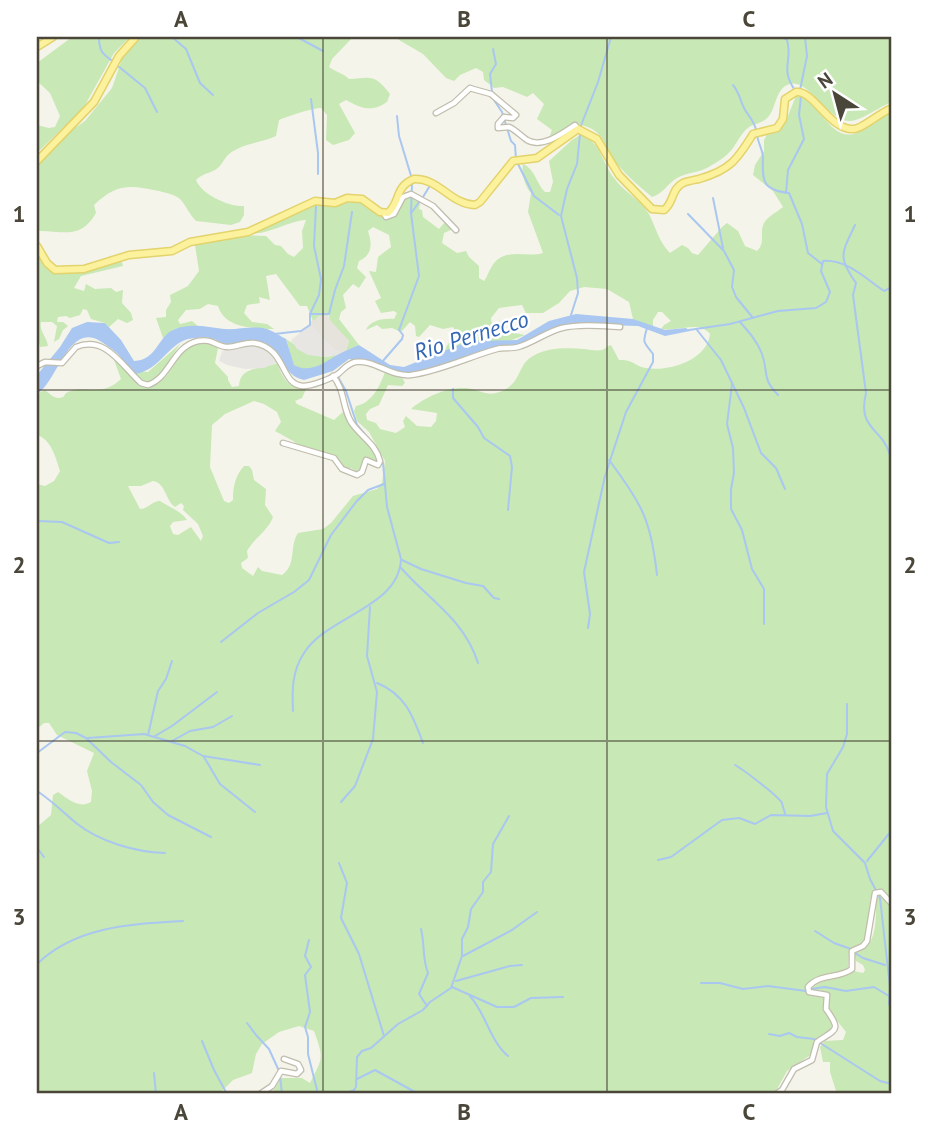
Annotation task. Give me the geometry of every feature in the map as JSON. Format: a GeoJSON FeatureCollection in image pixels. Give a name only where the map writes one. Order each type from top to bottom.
{"type":"FeatureCollection","features":[{"type":"Feature","properties":{"kind":"main road"},"geometry":{"type":"LineString","coordinates":[[37,47],[53,37]]}},
{"type":"Feature","properties":{"kind":"main road"},"geometry":{"type":"LineString","coordinates":[[37,161],[94,102],[118,56],[136,37]]}},
{"type":"Feature","properties":{"kind":"main road"},"geometry":{"type":"LineString","coordinates":[[37,246],[47,263],[55,270],[84,269],[129,255],[172,251],[190,242],[248,232],[315,201],[335,203],[347,198],[362,199],[384,213],[394,207],[404,183],[418,178],[434,182],[457,201],[475,205],[513,161],[537,158],[578,129],[597,139],[619,175],[652,209],[664,210],[670,206],[674,192],[683,183],[721,172],[734,163],[753,134],[777,128],[782,119],[785,100],[796,92],[805,93],[833,121],[851,129],[856,129],[892,108]]}},
{"type":"Feature","properties":{"kind":"street"},"geometry":{"type":"LineString","coordinates":[[436,113],[454,103],[470,88],[491,94],[516,115],[513,118],[504,117],[498,128],[509,127],[530,141],[553,138],[575,125],[578,129]]}},
{"type":"Feature","properties":{"kind":"street"},"geometry":{"type":"LineString","coordinates":[[384,213],[386,217],[394,214],[403,198],[411,194],[433,206],[456,230]]}},
{"type":"Feature","properties":{"kind":"street"},"geometry":{"type":"LineString","coordinates":[[37,366],[45,362],[60,364],[76,347],[94,344],[105,348],[141,383],[148,385],[163,377],[171,362],[185,347],[211,340],[225,347],[246,343],[264,346],[279,356],[290,380],[307,386],[335,375],[350,363],[359,361],[399,375],[422,373],[496,349],[518,347],[560,328],[592,325],[620,327]]}},
{"type":"Feature","properties":{"kind":"street"},"geometry":{"type":"LineString","coordinates":[[283,443],[334,458],[342,469],[357,475],[362,472],[366,460],[378,465],[380,461],[376,448],[353,424],[335,375]]}},
{"type":"Feature","properties":{"kind":"street"},"geometry":{"type":"LineString","coordinates":[[776,1094],[782,1090],[794,1069],[812,1060],[817,1042],[832,1034],[836,1027],[835,1020],[826,1009],[827,995],[809,992],[808,987],[816,980],[852,970],[852,951],[867,941],[875,893],[881,892],[892,904]]}},
{"type":"Feature","properties":{"kind":"street"},"geometry":{"type":"LineString","coordinates":[[260,1094],[272,1086],[281,1071],[297,1074],[301,1070],[298,1064],[284,1059]]}},
{"type":"Feature","properties":{"kind":"shaded area"},"geometry":{"type":"Polygon","coordinates":[[[327,314],[349,341],[346,351],[333,356],[291,342],[316,317],[327,314]]]}},
{"type":"Feature","properties":{"kind":"shaded area"},"geometry":{"type":"Polygon","coordinates":[[[311,324],[334,349],[342,352],[325,357],[308,355],[297,349],[291,340],[311,324]]]}},
{"type":"Feature","properties":{"kind":"shaded area"},"geometry":{"type":"Polygon","coordinates":[[[247,345],[265,348],[280,361],[264,368],[245,369],[219,361],[222,351],[247,345]]]}},
{"type":"Feature","properties":{"kind":"green space"},"geometry":{"type":"Polygon","coordinates":[[[72,37],[130,37],[114,53],[84,107],[37,153],[37,125],[55,127],[60,116],[50,93],[37,81],[37,63],[72,37]]]}},
{"type":"Feature","properties":{"kind":"green space"},"geometry":{"type":"Polygon","coordinates":[[[143,37],[353,37],[332,59],[329,67],[349,79],[376,80],[390,94],[387,102],[371,108],[346,100],[339,104],[355,133],[349,140],[333,145],[326,140],[327,115],[321,108],[307,111],[279,120],[276,136],[234,150],[217,168],[196,180],[204,191],[217,199],[244,206],[244,215],[240,222],[231,225],[196,221],[182,201],[175,196],[132,187],[117,189],[102,198],[94,205],[96,213],[90,222],[77,231],[37,231],[37,166],[65,135],[85,121],[112,88],[124,53],[143,37]]]}},
{"type":"Feature","properties":{"kind":"green space"},"geometry":{"type":"Polygon","coordinates":[[[394,37],[892,37],[892,102],[859,119],[849,121],[833,114],[802,86],[787,85],[780,91],[768,117],[747,129],[726,155],[708,168],[677,178],[652,197],[622,169],[593,130],[575,124],[549,138],[552,130],[537,119],[544,104],[533,93],[527,97],[503,87],[494,88],[484,80],[483,72],[476,68],[460,75],[454,81],[446,78],[423,54],[394,37]]]}},
{"type":"Feature","properties":{"kind":"green space"},"geometry":{"type":"Polygon","coordinates":[[[796,96],[804,98],[830,125],[845,134],[859,132],[892,112],[892,899],[879,889],[874,891],[866,936],[862,943],[849,952],[848,970],[816,977],[805,987],[808,995],[824,998],[833,1021],[831,1030],[820,1036],[812,1054],[787,1071],[777,1089],[769,1094],[271,1094],[281,1078],[302,1078],[310,1083],[318,1068],[321,1053],[314,1031],[299,1026],[279,1032],[262,1044],[256,1054],[252,1073],[233,1080],[219,1094],[39,1094],[37,827],[51,815],[53,795],[58,792],[78,804],[91,802],[92,791],[87,771],[94,753],[57,735],[49,723],[44,723],[37,729],[37,484],[45,486],[54,481],[60,471],[46,440],[37,435],[37,394],[45,390],[59,398],[74,390],[100,389],[114,385],[121,379],[114,360],[117,359],[141,385],[157,384],[190,347],[211,342],[218,348],[215,363],[228,377],[232,387],[239,386],[240,379],[248,371],[277,363],[284,378],[291,385],[307,387],[302,398],[295,401],[297,404],[334,420],[345,410],[347,416],[376,449],[378,463],[369,459],[359,473],[351,468],[343,468],[335,456],[294,447],[295,442],[275,431],[281,422],[277,412],[264,404],[254,401],[225,414],[212,425],[210,467],[224,501],[229,503],[233,500],[237,478],[244,466],[249,466],[254,480],[266,489],[265,505],[273,517],[268,527],[247,551],[248,558],[241,563],[242,568],[253,576],[258,567],[262,571],[282,575],[290,566],[298,533],[323,529],[353,496],[377,489],[382,483],[385,461],[369,432],[357,421],[354,411],[356,406],[375,393],[385,372],[403,379],[405,383],[402,386],[388,385],[379,405],[366,414],[367,420],[376,423],[380,429],[396,433],[405,427],[403,421],[406,416],[417,426],[431,427],[436,421],[437,413],[411,409],[425,400],[441,392],[459,388],[490,394],[505,390],[515,380],[527,360],[545,351],[565,348],[603,350],[611,345],[619,360],[655,369],[675,366],[694,358],[702,351],[710,334],[694,327],[661,329],[671,321],[662,312],[658,312],[653,320],[653,328],[633,319],[629,302],[607,289],[584,287],[570,291],[559,303],[543,313],[526,313],[522,305],[499,308],[491,318],[492,325],[504,331],[525,335],[509,341],[469,341],[442,354],[440,353],[456,332],[453,327],[443,329],[430,325],[419,337],[416,336],[415,326],[410,322],[401,332],[392,328],[382,329],[377,325],[366,330],[378,320],[394,319],[397,313],[381,313],[375,301],[381,298],[369,271],[376,272],[378,257],[391,247],[389,235],[373,227],[368,231],[371,244],[369,252],[359,261],[357,268],[366,277],[359,288],[353,284],[343,295],[346,308],[339,319],[359,345],[346,351],[349,341],[330,320],[329,315],[319,316],[313,321],[307,306],[300,306],[276,274],[266,276],[270,300],[259,297],[260,303],[247,305],[244,313],[252,322],[267,324],[274,329],[241,326],[227,319],[218,306],[208,304],[200,309],[186,310],[178,320],[180,324],[192,321],[198,326],[174,329],[163,338],[156,318],[166,317],[166,310],[171,302],[170,295],[188,286],[199,271],[195,245],[240,235],[266,236],[294,257],[303,248],[302,231],[306,220],[254,233],[306,208],[335,200],[363,202],[390,219],[409,196],[421,199],[419,209],[422,210],[423,217],[439,229],[445,222],[453,229],[444,233],[442,243],[457,253],[466,251],[479,266],[479,278],[484,281],[493,264],[506,255],[543,253],[528,212],[531,193],[524,179],[523,164],[530,169],[545,192],[550,192],[553,182],[549,161],[580,135],[592,141],[610,173],[646,209],[660,240],[670,253],[682,245],[698,255],[727,223],[738,231],[745,246],[757,251],[761,244],[764,223],[783,207],[773,191],[753,175],[755,165],[764,151],[767,135],[777,132],[785,123],[796,96]],[[157,482],[128,486],[140,509],[160,501],[187,520],[173,522],[170,526],[173,534],[178,535],[191,527],[201,541],[203,536],[198,524],[183,510],[181,503],[175,507],[172,504],[157,482]]]}},
{"type":"Feature","properties":{"kind":"green space"},"geometry":{"type":"Polygon","coordinates":[[[37,253],[55,272],[122,262],[123,266],[81,276],[74,288],[84,291],[86,284],[95,289],[111,288],[116,292],[123,290],[122,303],[131,313],[133,320],[127,323],[118,319],[109,327],[91,319],[87,310],[83,309],[80,315],[58,317],[57,322],[68,326],[54,342],[57,326],[52,322],[41,322],[48,346],[40,347],[37,332],[37,253]]]}},
{"type":"Feature","properties":{"kind":"green space"},"geometry":{"type":"Polygon","coordinates":[[[286,339],[322,357],[337,355],[317,366],[300,369],[294,364],[286,339]]]}},
{"type":"Feature","properties":{"kind":"green space"},"geometry":{"type":"Polygon","coordinates":[[[181,343],[163,371],[146,383],[129,370],[148,372],[181,343]]]}},
{"type":"Feature","properties":{"kind":"green space"},"geometry":{"type":"Polygon","coordinates":[[[880,895],[892,907],[892,1094],[837,1094],[830,1072],[830,1062],[823,1062],[820,1047],[825,1041],[843,1040],[846,1032],[828,1007],[830,994],[811,990],[826,980],[854,971],[863,973],[863,965],[856,961],[854,953],[868,945],[872,939],[876,921],[876,898],[880,895]]]}},
{"type":"Feature","properties":{"kind":"water"},"geometry":{"type":"Polygon","coordinates":[[[576,314],[633,319],[665,330],[686,328],[690,331],[665,336],[638,326],[571,324],[556,327],[517,346],[493,348],[405,374],[349,359],[333,371],[304,380],[291,373],[275,350],[262,342],[227,344],[210,338],[188,339],[174,346],[151,368],[135,374],[114,350],[89,337],[79,340],[71,347],[44,388],[37,394],[37,375],[72,328],[87,322],[105,323],[121,340],[134,361],[148,357],[169,332],[181,327],[256,327],[286,339],[294,365],[300,367],[311,368],[359,345],[390,365],[404,367],[469,341],[517,340],[549,321],[576,314]]]}},
{"type":"Feature","properties":{"kind":"waterway"},"geometry":{"type":"LineString","coordinates":[[99,37],[102,52],[114,62]]}},
{"type":"Feature","properties":{"kind":"waterway"},"geometry":{"type":"LineString","coordinates":[[172,37],[186,49],[200,83],[213,95]]}},
{"type":"Feature","properties":{"kind":"waterway"},"geometry":{"type":"LineString","coordinates":[[297,37],[323,51]]}},
{"type":"Feature","properties":{"kind":"waterway"},"geometry":{"type":"LineString","coordinates":[[580,128],[598,82],[611,37]]}},
{"type":"Feature","properties":{"kind":"waterway"},"geometry":{"type":"LineString","coordinates":[[782,37],[787,40],[787,69],[794,89]]}},
{"type":"Feature","properties":{"kind":"waterway"},"geometry":{"type":"LineString","coordinates":[[800,90],[807,56],[805,37]]}},
{"type":"Feature","properties":{"kind":"waterway"},"geometry":{"type":"LineString","coordinates":[[492,92],[490,74],[496,64],[493,49]]}},
{"type":"Feature","properties":{"kind":"waterway"},"geometry":{"type":"LineString","coordinates":[[118,66],[145,88],[157,112]]}},
{"type":"Feature","properties":{"kind":"waterway"},"geometry":{"type":"LineString","coordinates":[[733,85],[756,130]]}},
{"type":"Feature","properties":{"kind":"waterway"},"geometry":{"type":"LineString","coordinates":[[786,193],[788,170],[804,139],[799,115],[801,96]]}},
{"type":"Feature","properties":{"kind":"waterway"},"geometry":{"type":"LineString","coordinates":[[492,97],[502,112],[511,141],[515,145],[516,159]]}},
{"type":"Feature","properties":{"kind":"waterway"},"geometry":{"type":"LineString","coordinates":[[311,99],[318,174]]}},
{"type":"Feature","properties":{"kind":"waterway"},"geometry":{"type":"LineString","coordinates":[[397,116],[399,136],[412,179]]}},
{"type":"Feature","properties":{"kind":"waterway"},"geometry":{"type":"LineString","coordinates":[[571,315],[578,293],[577,278],[561,216],[567,189],[577,164],[580,134]]}},
{"type":"Feature","properties":{"kind":"waterway"},"geometry":{"type":"LineString","coordinates":[[757,135],[763,155],[766,183],[774,190],[789,193],[802,224],[808,253],[822,264]]}},
{"type":"Feature","properties":{"kind":"waterway"},"geometry":{"type":"LineString","coordinates":[[518,164],[534,196],[559,215]]}},
{"type":"Feature","properties":{"kind":"waterway"},"geometry":{"type":"LineString","coordinates":[[382,362],[402,339],[403,335],[399,330],[419,276],[411,213],[412,184]]}},
{"type":"Feature","properties":{"kind":"waterway"},"geometry":{"type":"LineString","coordinates":[[423,197],[431,184]]}},
{"type":"Feature","properties":{"kind":"waterway"},"geometry":{"type":"LineString","coordinates":[[713,198],[723,248]]}},
{"type":"Feature","properties":{"kind":"waterway"},"geometry":{"type":"LineString","coordinates":[[412,212],[419,202]]}},
{"type":"Feature","properties":{"kind":"waterway"},"geometry":{"type":"LineString","coordinates":[[274,334],[301,331],[310,325],[310,314],[319,295],[321,279],[314,246],[316,206]]}},
{"type":"Feature","properties":{"kind":"waterway"},"geometry":{"type":"LineString","coordinates":[[310,314],[329,314],[344,266],[352,212]]}},
{"type":"Feature","properties":{"kind":"waterway"},"geometry":{"type":"LineString","coordinates":[[688,214],[724,251],[734,270],[732,287],[736,297],[753,318]]}},
{"type":"Feature","properties":{"kind":"waterway"},"geometry":{"type":"LineString","coordinates":[[855,225],[847,242],[844,260],[856,283],[853,295],[866,393],[865,414],[886,446],[892,472]]}},
{"type":"Feature","properties":{"kind":"waterway","name":"Rio Pernecco"},"geometry":{"type":"LineString","coordinates":[[689,330],[730,324],[778,311],[816,308],[826,302],[830,292],[821,271],[823,261],[847,266],[884,291],[892,287]]}},
{"type":"Feature","properties":{"kind":"waterway","name":"Rio Pernecco"},"geometry":{"type":"LineString","coordinates":[[892,274],[892,282]]}},
{"type":"Feature","properties":{"kind":"waterway"},"geometry":{"type":"LineString","coordinates":[[740,322],[758,345],[767,379],[778,395]]}},
{"type":"Feature","properties":{"kind":"waterway"},"geometry":{"type":"LineString","coordinates":[[588,628],[590,614],[584,572],[605,476],[626,412],[653,362],[653,354],[644,340],[647,328]]}},
{"type":"Feature","properties":{"kind":"waterway"},"geometry":{"type":"LineString","coordinates":[[697,330],[721,360],[744,408],[761,453],[776,468],[785,489]]}},
{"type":"Feature","properties":{"kind":"waterway"},"geometry":{"type":"LineString","coordinates":[[293,711],[294,681],[304,653],[315,640],[375,601],[388,589],[397,576],[401,559],[387,507],[383,463],[378,450],[357,425],[346,391],[338,377]]}},
{"type":"Feature","properties":{"kind":"waterway"},"geometry":{"type":"LineString","coordinates":[[732,384],[727,424],[733,448],[731,509],[742,530],[752,569],[764,589],[764,624]]}},
{"type":"Feature","properties":{"kind":"waterway"},"geometry":{"type":"LineString","coordinates":[[453,389],[453,398],[484,438],[510,456],[512,467],[508,510]]}},
{"type":"Feature","properties":{"kind":"waterway"},"geometry":{"type":"LineString","coordinates":[[609,460],[643,513],[652,540],[657,575]]}},
{"type":"Feature","properties":{"kind":"waterway"},"geometry":{"type":"LineString","coordinates":[[221,642],[258,613],[309,580],[331,535],[356,502],[368,490],[384,484]]}},
{"type":"Feature","properties":{"kind":"waterway"},"geometry":{"type":"LineString","coordinates":[[37,521],[62,522],[109,543],[119,542]]}},
{"type":"Feature","properties":{"kind":"waterway"},"geometry":{"type":"LineString","coordinates":[[402,560],[421,569],[483,586],[494,598],[499,599]]}},
{"type":"Feature","properties":{"kind":"waterway"},"geometry":{"type":"LineString","coordinates":[[401,568],[455,622],[472,648],[478,663]]}},
{"type":"Feature","properties":{"kind":"waterway"},"geometry":{"type":"LineString","coordinates":[[341,802],[355,786],[373,739],[377,692],[367,656],[370,607]]}},
{"type":"Feature","properties":{"kind":"waterway"},"geometry":{"type":"LineString","coordinates":[[148,735],[158,691],[166,679],[172,661]]}},
{"type":"Feature","properties":{"kind":"waterway"},"geometry":{"type":"LineString","coordinates":[[377,683],[395,693],[407,707],[423,743]]}},
{"type":"Feature","properties":{"kind":"waterway"},"geometry":{"type":"LineString","coordinates":[[155,736],[217,692]]}},
{"type":"Feature","properties":{"kind":"waterway"},"geometry":{"type":"LineString","coordinates":[[847,704],[847,734],[843,747],[827,774],[826,807],[833,831],[865,863],[880,898],[890,987],[889,1004],[892,1009]]}},
{"type":"Feature","properties":{"kind":"waterway"},"geometry":{"type":"LineString","coordinates":[[172,741],[190,731],[213,727],[232,716]]}},
{"type":"Feature","properties":{"kind":"waterway"},"geometry":{"type":"LineString","coordinates":[[37,753],[65,732],[76,733],[86,738],[141,785],[153,802],[168,815],[211,837]]}},
{"type":"Feature","properties":{"kind":"waterway"},"geometry":{"type":"LineString","coordinates":[[88,738],[144,734],[185,746],[203,756],[260,765]]}},
{"type":"Feature","properties":{"kind":"waterway"},"geometry":{"type":"LineString","coordinates":[[204,757],[220,784],[255,812]]}},
{"type":"Feature","properties":{"kind":"waterway"},"geometry":{"type":"LineString","coordinates":[[735,765],[779,800],[785,814]]}},
{"type":"Feature","properties":{"kind":"waterway"},"geometry":{"type":"LineString","coordinates":[[37,791],[96,836],[142,851],[165,853]]}},
{"type":"Feature","properties":{"kind":"waterway"},"geometry":{"type":"LineString","coordinates":[[658,860],[671,857],[722,820],[739,818],[755,824],[771,815],[810,816],[827,813]]}},
{"type":"Feature","properties":{"kind":"waterway"},"geometry":{"type":"LineString","coordinates":[[344,1094],[356,1087],[357,1057],[362,1051],[371,1048],[398,1024],[423,1010],[451,988],[462,956],[462,939],[468,927],[471,909],[483,892],[483,882],[491,872],[493,844],[509,816]]}},
{"type":"Feature","properties":{"kind":"waterway"},"geometry":{"type":"LineString","coordinates":[[867,861],[892,830]]}},
{"type":"Feature","properties":{"kind":"waterway"},"geometry":{"type":"LineString","coordinates":[[37,848],[44,857]]}},
{"type":"Feature","properties":{"kind":"waterway"},"geometry":{"type":"LineString","coordinates":[[339,863],[347,883],[341,918],[359,954],[384,1036]]}},
{"type":"Feature","properties":{"kind":"waterway"},"geometry":{"type":"LineString","coordinates":[[463,956],[512,930],[537,912]]}},
{"type":"Feature","properties":{"kind":"waterway"},"geometry":{"type":"LineString","coordinates":[[37,964],[52,951],[87,934],[125,926],[183,921]]}},
{"type":"Feature","properties":{"kind":"waterway"},"geometry":{"type":"LineString","coordinates":[[421,929],[428,973],[419,994],[427,1006]]}},
{"type":"Feature","properties":{"kind":"waterway"},"geometry":{"type":"LineString","coordinates":[[815,931],[834,943],[851,949]]}},
{"type":"Feature","properties":{"kind":"waterway"},"geometry":{"type":"LineString","coordinates":[[309,940],[305,956],[311,967],[305,975],[310,1012],[305,1027],[308,1054],[318,1094]]}},
{"type":"Feature","properties":{"kind":"waterway"},"geometry":{"type":"LineString","coordinates":[[855,953],[885,965]]}},
{"type":"Feature","properties":{"kind":"waterway"},"geometry":{"type":"LineString","coordinates":[[456,981],[522,965]]}},
{"type":"Feature","properties":{"kind":"waterway"},"geometry":{"type":"LineString","coordinates":[[701,983],[720,983],[743,989],[768,986],[806,991]]}},
{"type":"Feature","properties":{"kind":"waterway"},"geometry":{"type":"LineString","coordinates":[[452,987],[497,1007],[514,1007],[531,998],[563,997]]}},
{"type":"Feature","properties":{"kind":"waterway"},"geometry":{"type":"LineString","coordinates":[[811,989],[825,987],[846,991],[874,987],[889,996]]}},
{"type":"Feature","properties":{"kind":"waterway"},"geometry":{"type":"LineString","coordinates":[[470,996],[497,1043],[508,1056]]}},
{"type":"Feature","properties":{"kind":"waterway"},"geometry":{"type":"LineString","coordinates":[[247,1023],[269,1049],[279,1071]]}},
{"type":"Feature","properties":{"kind":"waterway"},"geometry":{"type":"LineString","coordinates":[[769,1034],[780,1036],[789,1033],[814,1039],[880,1081],[892,1084]]}},
{"type":"Feature","properties":{"kind":"waterway"},"geometry":{"type":"LineString","coordinates":[[202,1041],[227,1094]]}},
{"type":"Feature","properties":{"kind":"waterway"},"geometry":{"type":"LineString","coordinates":[[357,1079],[375,1070],[415,1092],[424,1094]]}},
{"type":"Feature","properties":{"kind":"waterway"},"geometry":{"type":"LineString","coordinates":[[154,1073],[156,1094]]}},
{"type":"Feature","properties":{"kind":"waterway"},"geometry":{"type":"LineString","coordinates":[[280,1076],[282,1094]]}}]}
